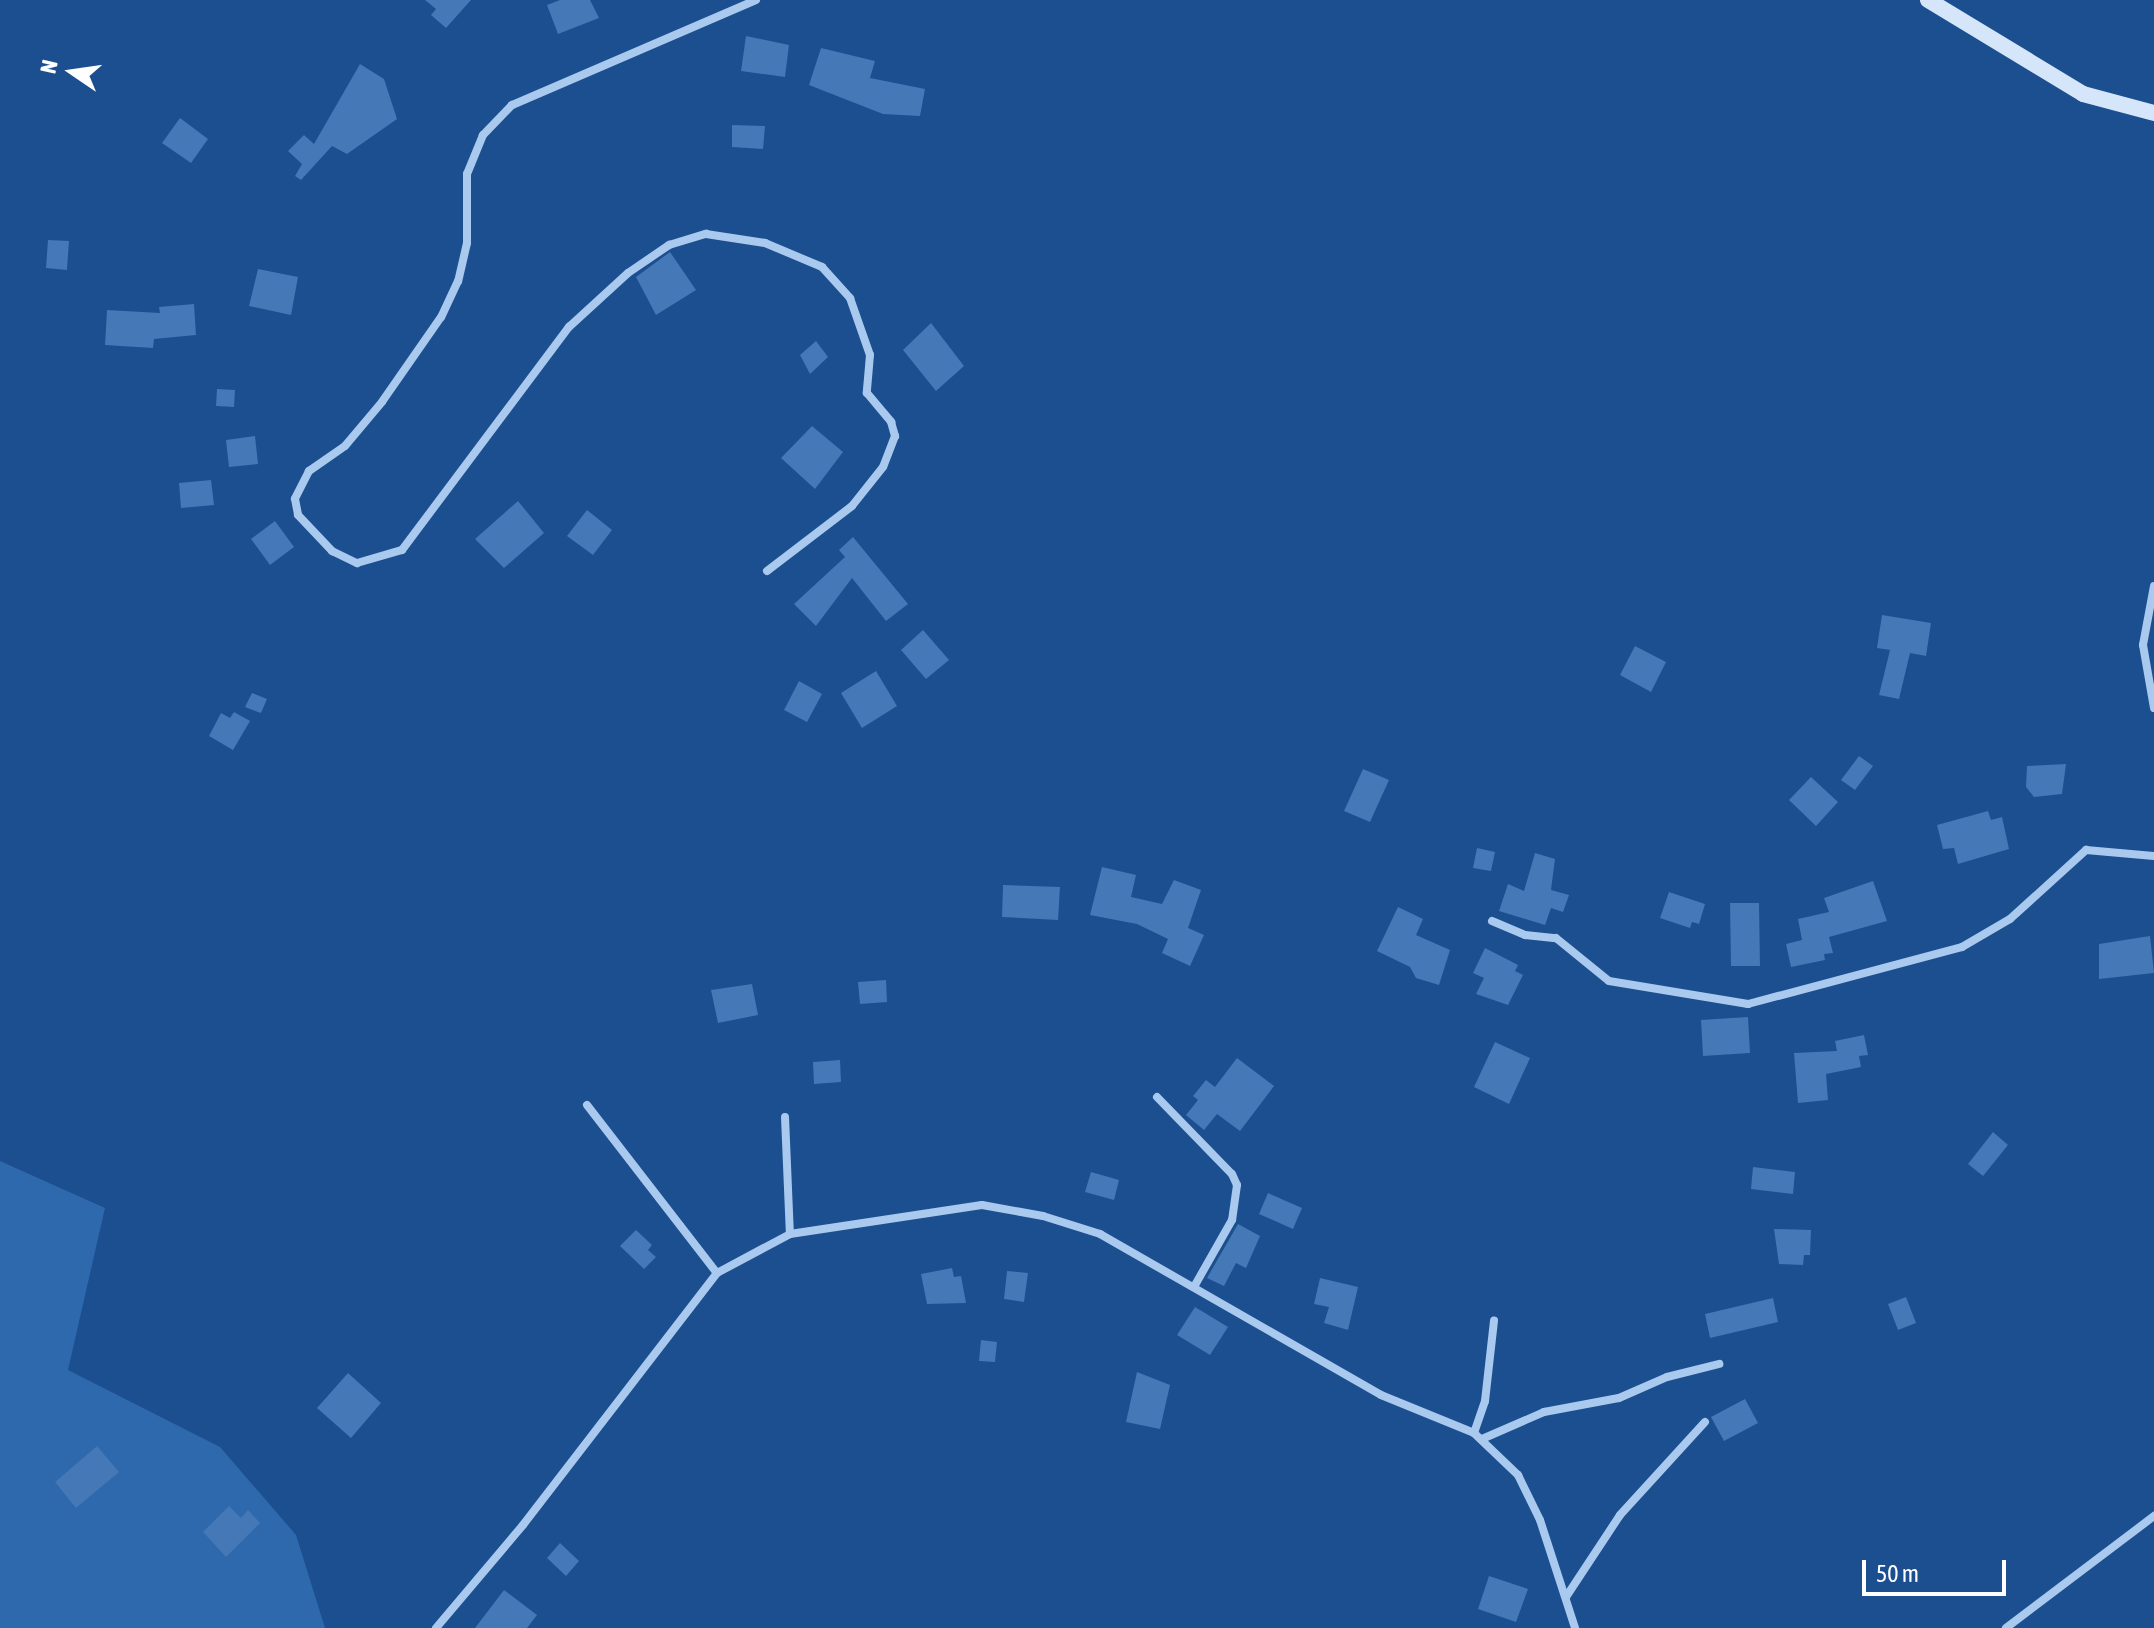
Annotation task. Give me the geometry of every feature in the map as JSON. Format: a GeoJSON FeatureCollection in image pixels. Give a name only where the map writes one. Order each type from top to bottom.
{"type":"FeatureCollection","features":[{"type":"Feature","properties":{"kind":"street"},"geometry":{"type":"LineString","coordinates":[[756,0],[512,105],[483,135],[467,174],[467,243],[458,281],[441,317],[382,402],[345,446],[309,471],[295,499],[298,515],[344,557],[357,563],[402,550],[569,327],[628,273],[669,245],[706,234],[721,236],[765,243],[822,267],[850,298],[870,355],[867,393],[895,436],[883,467],[852,506],[767,571]]}},
{"type":"Feature","properties":{"kind":"street"},"geometry":{"type":"LineString","coordinates":[[1928,0],[2083,94],[2154,113]]}},
{"type":"Feature","properties":{"kind":"street"},"geometry":{"type":"LineString","coordinates":[[2154,586],[2143,645],[2154,708]]}},
{"type":"Feature","properties":{"kind":"street"},"geometry":{"type":"LineString","coordinates":[[1492,921],[1525,935],[1556,938],[1609,981],[1748,1004],[1962,947],[2010,919],[2086,850],[2154,856]]}},
{"type":"Feature","properties":{"kind":"street"},"geometry":{"type":"LineString","coordinates":[[1157,1097],[1237,1185],[1232,1220],[1194,1287]]}},
{"type":"Feature","properties":{"kind":"street"},"geometry":{"type":"LineString","coordinates":[[587,1105],[717,1273]]}},
{"type":"Feature","properties":{"kind":"street"},"geometry":{"type":"LineString","coordinates":[[785,1117],[790,1234]]}},
{"type":"Feature","properties":{"kind":"street"},"geometry":{"type":"LineString","coordinates":[[436,1628],[523,1525],[717,1273],[790,1234],[982,1205],[1043,1216],[1100,1234],[1381,1395],[1478,1436],[1518,1475],[1540,1520],[1575,1628]]}},
{"type":"Feature","properties":{"kind":"street"},"geometry":{"type":"LineString","coordinates":[[1478,1436],[1494,1321]]}},
{"type":"Feature","properties":{"kind":"street"},"geometry":{"type":"LineString","coordinates":[[1478,1436],[1544,1412],[1619,1398],[1667,1377],[1719,1364]]}},
{"type":"Feature","properties":{"kind":"street"},"geometry":{"type":"LineString","coordinates":[[1566,1597],[1620,1515],[1705,1422]]}},
{"type":"Feature","properties":{"kind":"street"},"geometry":{"type":"LineString","coordinates":[[2006,1628],[2154,1516]]}},
{"type":"Feature","properties":{"kind":"shaded area"},"geometry":{"type":"Polygon","coordinates":[[[0,1161],[105,1208],[68,1370],[220,1447],[296,1535],[325,1628],[0,1628],[0,1161]]]}},
{"type":"Feature","properties":{"kind":"building"},"geometry":{"type":"Polygon","coordinates":[[[425,0],[471,0],[446,28],[431,15],[436,9],[425,0]]]}},
{"type":"Feature","properties":{"kind":"building"},"geometry":{"type":"Polygon","coordinates":[[[560,0],[590,0],[599,18],[558,34],[547,5],[560,0]]]}},
{"type":"Feature","properties":{"kind":"building"},"geometry":{"type":"Polygon","coordinates":[[[746,36],[789,45],[785,77],[741,71],[746,36]]]}},
{"type":"Feature","properties":{"kind":"building"},"geometry":{"type":"Polygon","coordinates":[[[821,48],[875,61],[870,78],[925,89],[920,116],[883,114],[809,85],[821,48]]]}},
{"type":"Feature","properties":{"kind":"building"},"geometry":{"type":"Polygon","coordinates":[[[360,64],[384,79],[397,119],[347,154],[332,146],[301,180],[295,176],[302,164],[288,151],[304,135],[314,144],[360,64]]]}},
{"type":"Feature","properties":{"kind":"building"},"geometry":{"type":"Polygon","coordinates":[[[180,118],[208,139],[191,163],[162,143],[180,118]]]}},
{"type":"Feature","properties":{"kind":"building"},"geometry":{"type":"Polygon","coordinates":[[[732,125],[765,126],[763,149],[732,147],[732,125]]]}},
{"type":"Feature","properties":{"kind":"building"},"geometry":{"type":"Polygon","coordinates":[[[48,240],[69,241],[67,270],[46,268],[48,240]]]}},
{"type":"Feature","properties":{"kind":"building"},"geometry":{"type":"Polygon","coordinates":[[[670,252],[696,290],[656,315],[636,277],[670,252]]]}},
{"type":"Feature","properties":{"kind":"building"},"geometry":{"type":"Polygon","coordinates":[[[258,269],[298,277],[291,315],[249,306],[258,269]]]}},
{"type":"Feature","properties":{"kind":"building"},"geometry":{"type":"Polygon","coordinates":[[[194,304],[196,335],[154,339],[153,348],[105,345],[107,310],[160,313],[159,307],[194,304]]]}},
{"type":"Feature","properties":{"kind":"building"},"geometry":{"type":"Polygon","coordinates":[[[931,323],[964,366],[936,391],[903,350],[931,323]]]}},
{"type":"Feature","properties":{"kind":"building"},"geometry":{"type":"Polygon","coordinates":[[[816,341],[828,357],[810,374],[800,355],[816,341]]]}},
{"type":"Feature","properties":{"kind":"building"},"geometry":{"type":"Polygon","coordinates":[[[217,389],[235,390],[234,407],[216,406],[217,389]]]}},
{"type":"Feature","properties":{"kind":"building"},"geometry":{"type":"Polygon","coordinates":[[[812,426],[843,452],[815,489],[781,458],[812,426]]]}},
{"type":"Feature","properties":{"kind":"building"},"geometry":{"type":"Polygon","coordinates":[[[255,436],[258,464],[229,467],[226,440],[255,436]]]}},
{"type":"Feature","properties":{"kind":"building"},"geometry":{"type":"Polygon","coordinates":[[[211,480],[214,505],[181,508],[179,483],[211,480]]]}},
{"type":"Feature","properties":{"kind":"building"},"geometry":{"type":"Polygon","coordinates":[[[518,501],[544,533],[504,568],[475,539],[518,501]]]}},
{"type":"Feature","properties":{"kind":"building"},"geometry":{"type":"Polygon","coordinates":[[[587,510],[612,530],[593,555],[567,536],[587,510]]]}},
{"type":"Feature","properties":{"kind":"building"},"geometry":{"type":"Polygon","coordinates":[[[275,521],[294,547],[270,565],[251,539],[275,521]]]}},
{"type":"Feature","properties":{"kind":"building"},"geometry":{"type":"Polygon","coordinates":[[[853,537],[908,604],[886,621],[852,578],[816,626],[794,604],[845,557],[839,550],[853,537]]]}},
{"type":"Feature","properties":{"kind":"building"},"geometry":{"type":"Polygon","coordinates":[[[1882,615],[1931,623],[1926,656],[1910,653],[1899,699],[1879,695],[1890,650],[1877,648],[1882,615]]]}},
{"type":"Feature","properties":{"kind":"building"},"geometry":{"type":"Polygon","coordinates":[[[923,630],[949,660],[926,679],[901,650],[923,630]]]}},
{"type":"Feature","properties":{"kind":"building"},"geometry":{"type":"Polygon","coordinates":[[[1635,646],[1666,662],[1651,692],[1620,675],[1635,646]]]}},
{"type":"Feature","properties":{"kind":"building"},"geometry":{"type":"Polygon","coordinates":[[[876,671],[897,706],[862,728],[841,693],[876,671]]]}},
{"type":"Feature","properties":{"kind":"building"},"geometry":{"type":"Polygon","coordinates":[[[799,681],[822,694],[807,722],[784,710],[799,681]]]}},
{"type":"Feature","properties":{"kind":"building"},"geometry":{"type":"Polygon","coordinates":[[[252,693],[267,699],[261,713],[245,707],[252,693]]]}},
{"type":"Feature","properties":{"kind":"building"},"geometry":{"type":"Polygon","coordinates":[[[234,712],[250,721],[233,750],[209,736],[221,713],[230,718],[234,712]]]}},
{"type":"Feature","properties":{"kind":"building"},"geometry":{"type":"Polygon","coordinates":[[[1859,756],[1873,766],[1855,790],[1841,780],[1859,756]]]}},
{"type":"Feature","properties":{"kind":"building"},"geometry":{"type":"Polygon","coordinates":[[[2066,764],[2062,794],[2034,797],[2026,787],[2027,766],[2066,764]]]}},
{"type":"Feature","properties":{"kind":"building"},"geometry":{"type":"Polygon","coordinates":[[[1363,769],[1389,780],[1370,822],[1344,811],[1363,769]]]}},
{"type":"Feature","properties":{"kind":"building"},"geometry":{"type":"Polygon","coordinates":[[[1811,777],[1838,802],[1816,826],[1789,800],[1811,777]]]}},
{"type":"Feature","properties":{"kind":"building"},"geometry":{"type":"Polygon","coordinates":[[[1988,811],[1991,820],[2002,817],[2009,849],[1958,864],[1954,848],[1943,849],[1937,825],[1988,811]]]}},
{"type":"Feature","properties":{"kind":"building"},"geometry":{"type":"Polygon","coordinates":[[[1477,848],[1495,852],[1491,871],[1473,868],[1477,848]]]}},
{"type":"Feature","properties":{"kind":"building"},"geometry":{"type":"Polygon","coordinates":[[[1535,853],[1555,859],[1551,890],[1569,895],[1563,912],[1551,908],[1545,925],[1499,911],[1508,884],[1524,891],[1535,853]]]}},
{"type":"Feature","properties":{"kind":"building"},"geometry":{"type":"Polygon","coordinates":[[[1102,867],[1136,875],[1131,897],[1162,904],[1174,880],[1201,890],[1188,928],[1204,935],[1190,966],[1162,953],[1168,939],[1137,924],[1090,915],[1102,867]]]}},
{"type":"Feature","properties":{"kind":"building"},"geometry":{"type":"Polygon","coordinates":[[[1873,881],[1887,921],[1829,937],[1833,953],[1824,954],[1825,960],[1791,967],[1786,944],[1802,940],[1798,919],[1829,912],[1824,898],[1873,881]]]}},
{"type":"Feature","properties":{"kind":"building"},"geometry":{"type":"Polygon","coordinates":[[[1003,885],[1060,887],[1058,920],[1002,917],[1003,885]]]}},
{"type":"Feature","properties":{"kind":"building"},"geometry":{"type":"Polygon","coordinates":[[[1669,892],[1705,904],[1699,924],[1692,922],[1690,928],[1660,918],[1669,892]]]}},
{"type":"Feature","properties":{"kind":"building"},"geometry":{"type":"Polygon","coordinates":[[[1730,903],[1759,903],[1760,966],[1731,966],[1730,903]]]}},
{"type":"Feature","properties":{"kind":"building"},"geometry":{"type":"Polygon","coordinates":[[[1398,907],[1423,919],[1416,935],[1450,950],[1439,985],[1416,978],[1410,967],[1377,951],[1398,907]]]}},
{"type":"Feature","properties":{"kind":"building"},"geometry":{"type":"Polygon","coordinates":[[[2150,936],[2154,973],[2099,979],[2099,944],[2150,936]]]}},
{"type":"Feature","properties":{"kind":"building"},"geometry":{"type":"Polygon","coordinates":[[[1485,948],[1518,965],[1515,971],[1523,975],[1508,1005],[1476,994],[1484,978],[1473,973],[1485,948]]]}},
{"type":"Feature","properties":{"kind":"building"},"geometry":{"type":"Polygon","coordinates":[[[886,980],[887,1002],[860,1004],[858,982],[886,980]]]}},
{"type":"Feature","properties":{"kind":"building"},"geometry":{"type":"Polygon","coordinates":[[[752,984],[758,1015],[718,1023],[711,990],[752,984]]]}},
{"type":"Feature","properties":{"kind":"building"},"geometry":{"type":"Polygon","coordinates":[[[1748,1017],[1750,1053],[1703,1056],[1701,1020],[1748,1017]]]}},
{"type":"Feature","properties":{"kind":"building"},"geometry":{"type":"Polygon","coordinates":[[[1864,1035],[1868,1055],[1859,1056],[1861,1067],[1826,1074],[1828,1100],[1798,1103],[1794,1053],[1837,1051],[1835,1041],[1864,1035]]]}},
{"type":"Feature","properties":{"kind":"building"},"geometry":{"type":"Polygon","coordinates":[[[1495,1042],[1530,1058],[1509,1104],[1474,1087],[1495,1042]]]}},
{"type":"Feature","properties":{"kind":"building"},"geometry":{"type":"Polygon","coordinates":[[[1237,1058],[1274,1086],[1240,1131],[1217,1114],[1204,1130],[1186,1115],[1198,1100],[1193,1096],[1206,1080],[1215,1087],[1237,1058]]]}},
{"type":"Feature","properties":{"kind":"building"},"geometry":{"type":"Polygon","coordinates":[[[840,1060],[841,1082],[814,1084],[813,1062],[840,1060]]]}},
{"type":"Feature","properties":{"kind":"building"},"geometry":{"type":"Polygon","coordinates":[[[1993,1132],[2008,1145],[1983,1176],[1968,1164],[1993,1132]]]}},
{"type":"Feature","properties":{"kind":"building"},"geometry":{"type":"Polygon","coordinates":[[[1753,1167],[1795,1172],[1793,1194],[1751,1189],[1753,1167]]]}},
{"type":"Feature","properties":{"kind":"building"},"geometry":{"type":"Polygon","coordinates":[[[1091,1172],[1119,1180],[1114,1200],[1085,1192],[1091,1172]]]}},
{"type":"Feature","properties":{"kind":"building"},"geometry":{"type":"Polygon","coordinates":[[[1268,1193],[1302,1208],[1293,1229],[1259,1214],[1268,1193]]]}},
{"type":"Feature","properties":{"kind":"building"},"geometry":{"type":"Polygon","coordinates":[[[1238,1224],[1260,1236],[1246,1268],[1236,1263],[1224,1286],[1207,1278],[1238,1224]]]}},
{"type":"Feature","properties":{"kind":"building"},"geometry":{"type":"Polygon","coordinates":[[[1774,1229],[1811,1230],[1810,1255],[1804,1255],[1803,1265],[1779,1264],[1774,1229]]]}},
{"type":"Feature","properties":{"kind":"building"},"geometry":{"type":"Polygon","coordinates":[[[636,1230],[652,1245],[648,1250],[656,1257],[644,1269],[620,1246],[636,1230]]]}},
{"type":"Feature","properties":{"kind":"building"},"geometry":{"type":"Polygon","coordinates":[[[952,1268],[954,1277],[961,1276],[966,1303],[927,1304],[921,1274],[952,1268]]]}},
{"type":"Feature","properties":{"kind":"building"},"geometry":{"type":"Polygon","coordinates":[[[1007,1271],[1028,1273],[1024,1302],[1004,1299],[1007,1271]]]}},
{"type":"Feature","properties":{"kind":"building"},"geometry":{"type":"Polygon","coordinates":[[[1320,1278],[1358,1287],[1348,1330],[1324,1323],[1329,1307],[1314,1304],[1320,1278]]]}},
{"type":"Feature","properties":{"kind":"building"},"geometry":{"type":"Polygon","coordinates":[[[1906,1297],[1916,1323],[1898,1330],[1888,1304],[1906,1297]]]}},
{"type":"Feature","properties":{"kind":"building"},"geometry":{"type":"Polygon","coordinates":[[[1773,1298],[1778,1322],[1710,1338],[1705,1314],[1773,1298]]]}},
{"type":"Feature","properties":{"kind":"building"},"geometry":{"type":"Polygon","coordinates":[[[1195,1307],[1228,1327],[1210,1355],[1177,1335],[1195,1307]]]}},
{"type":"Feature","properties":{"kind":"building"},"geometry":{"type":"Polygon","coordinates":[[[981,1340],[997,1342],[995,1362],[979,1361],[981,1340]]]}},
{"type":"Feature","properties":{"kind":"building"},"geometry":{"type":"Polygon","coordinates":[[[1137,1372],[1170,1385],[1160,1429],[1126,1422],[1137,1372]]]}},
{"type":"Feature","properties":{"kind":"building"},"geometry":{"type":"Polygon","coordinates":[[[348,1373],[381,1403],[351,1438],[317,1408],[348,1373]]]}},
{"type":"Feature","properties":{"kind":"building"},"geometry":{"type":"Polygon","coordinates":[[[1745,1399],[1758,1423],[1724,1441],[1711,1417],[1745,1399]]]}},
{"type":"Feature","properties":{"kind":"building"},"geometry":{"type":"Polygon","coordinates":[[[97,1446],[119,1472],[76,1508],[55,1482],[97,1446]]]}},
{"type":"Feature","properties":{"kind":"building"},"geometry":{"type":"Polygon","coordinates":[[[229,1506],[241,1518],[248,1510],[260,1523],[226,1557],[203,1532],[229,1506]]]}},
{"type":"Feature","properties":{"kind":"building"},"geometry":{"type":"Polygon","coordinates":[[[560,1543],[579,1561],[566,1576],[547,1558],[560,1543]]]}},
{"type":"Feature","properties":{"kind":"building"},"geometry":{"type":"Polygon","coordinates":[[[1489,1576],[1528,1589],[1516,1622],[1478,1609],[1489,1576]]]}},
{"type":"Feature","properties":{"kind":"building"},"geometry":{"type":"Polygon","coordinates":[[[504,1590],[537,1615],[527,1628],[475,1628],[504,1590]]]}}]}
